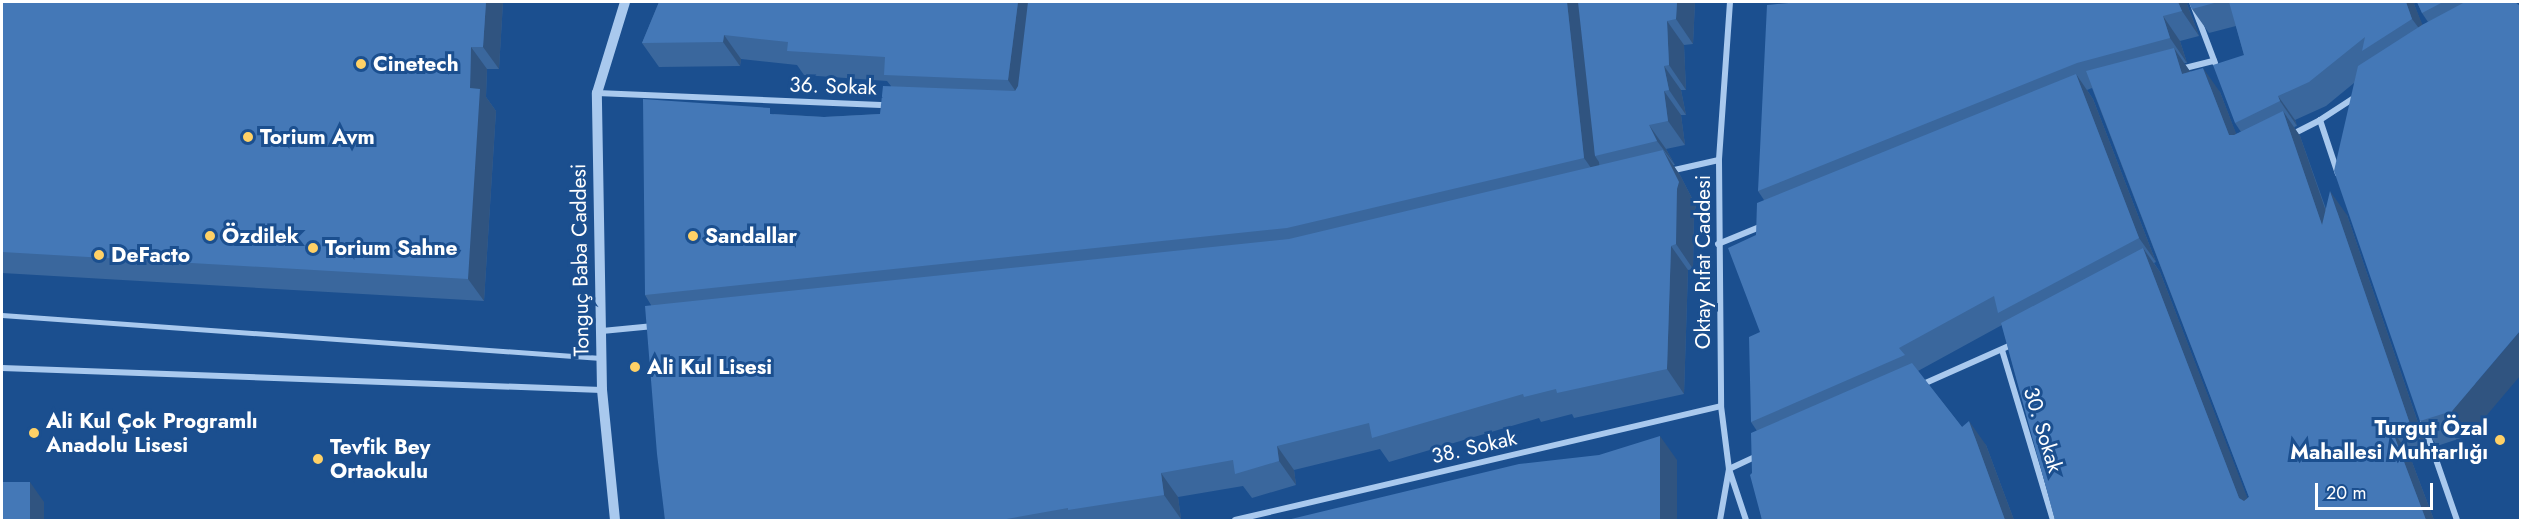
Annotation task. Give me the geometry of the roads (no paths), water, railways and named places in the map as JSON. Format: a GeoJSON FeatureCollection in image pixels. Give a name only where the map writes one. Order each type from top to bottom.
{"type":"FeatureCollection","features":[{"type":"Feature","properties":{"kind":"street","name":"Tonguç Baba Caddesi"},"geometry":{"type":"LineString","coordinates":[[615,520],[602,390],[597,93],[625,2]]}},
{"type":"Feature","properties":{"kind":"street","name":"Oktay Rıfat Caddesi"},"geometry":{"type":"LineString","coordinates":[[1730,2],[1719,160],[1721,406],[1729,469],[1746,520]]}},
{"type":"Feature","properties":{"kind":"street"},"geometry":{"type":"LineString","coordinates":[[2192,2],[2218,71]]}},
{"type":"Feature","properties":{"kind":"street"},"geometry":{"type":"LineString","coordinates":[[2171,72],[2214,61]]}},
{"type":"Feature","properties":{"kind":"street"},"geometry":{"type":"LineString","coordinates":[[2280,140],[2320,120],[2368,89]]}},
{"type":"Feature","properties":{"kind":"street","name":"36. Sokak"},"geometry":{"type":"LineString","coordinates":[[597,93],[891,105]]}},
{"type":"Feature","properties":{"kind":"street"},"geometry":{"type":"LineString","coordinates":[[2320,120],[2343,187]]}},
{"type":"Feature","properties":{"kind":"street"},"geometry":{"type":"LineString","coordinates":[[1663,173],[1719,160]]}},
{"type":"Feature","properties":{"kind":"street"},"geometry":{"type":"LineString","coordinates":[[1718,244],[1774,222]]}},
{"type":"Feature","properties":{"kind":"street"},"geometry":{"type":"LineString","coordinates":[[602,331],[661,325]]}},
{"type":"Feature","properties":{"kind":"street"},"geometry":{"type":"LineString","coordinates":[[1914,388],[2022,339]]}},
{"type":"Feature","properties":{"kind":"street","name":"30. Sokak"},"geometry":{"type":"LineString","coordinates":[[2002,350],[2053,520]]}},
{"type":"Feature","properties":{"kind":"street"},"geometry":{"type":"LineString","coordinates":[[2,368],[602,390]]}},
{"type":"Feature","properties":{"kind":"street","name":"38. Sokak"},"geometry":{"type":"LineString","coordinates":[[1234,520],[1721,406]]}},
{"type":"Feature","properties":{"kind":"street"},"geometry":{"type":"LineString","coordinates":[[2419,409],[2457,520]]}},
{"type":"Feature","properties":{"kind":"street"},"geometry":{"type":"LineString","coordinates":[[1720,520],[1729,469],[1762,454]]}},
{"type":"Feature","properties":{"kind":"lane"},"geometry":{"type":"LineString","coordinates":[[2,315],[602,358]]}},
{"type":"Feature","properties":{"kind":"place","name":"Cinetech"},"geometry":{"type":"Point","coordinates":[361,64]}},
{"type":"Feature","properties":{"kind":"place","name":"Torium Avm"},"geometry":{"type":"Point","coordinates":[248,137]}},
{"type":"Feature","properties":{"kind":"place","name":"Özdilek"},"geometry":{"type":"Point","coordinates":[210,236]}},
{"type":"Feature","properties":{"kind":"place","name":"Sandallar"},"geometry":{"type":"Point","coordinates":[693,236]}},
{"type":"Feature","properties":{"kind":"place","name":"Torium Sahne"},"geometry":{"type":"Point","coordinates":[313,248]}},
{"type":"Feature","properties":{"kind":"place","name":"DeFacto"},"geometry":{"type":"Point","coordinates":[99,255]}},
{"type":"Feature","properties":{"kind":"place","name":"Ali Kul Lisesi"},"geometry":{"type":"Point","coordinates":[635,367]}},
{"type":"Feature","properties":{"kind":"place","name":"Ali Kul Çok Programlı Anadolu Lisesi"},"geometry":{"type":"Point","coordinates":[34,433]}},
{"type":"Feature","properties":{"kind":"place","name":"Turgut Özal Mahallesi Muhtarlığı"},"geometry":{"type":"Point","coordinates":[2500,440]}},
{"type":"Feature","properties":{"kind":"place","name":"Tevfik Bey Ortaokulu"},"geometry":{"type":"Point","coordinates":[318,459]}}]}
